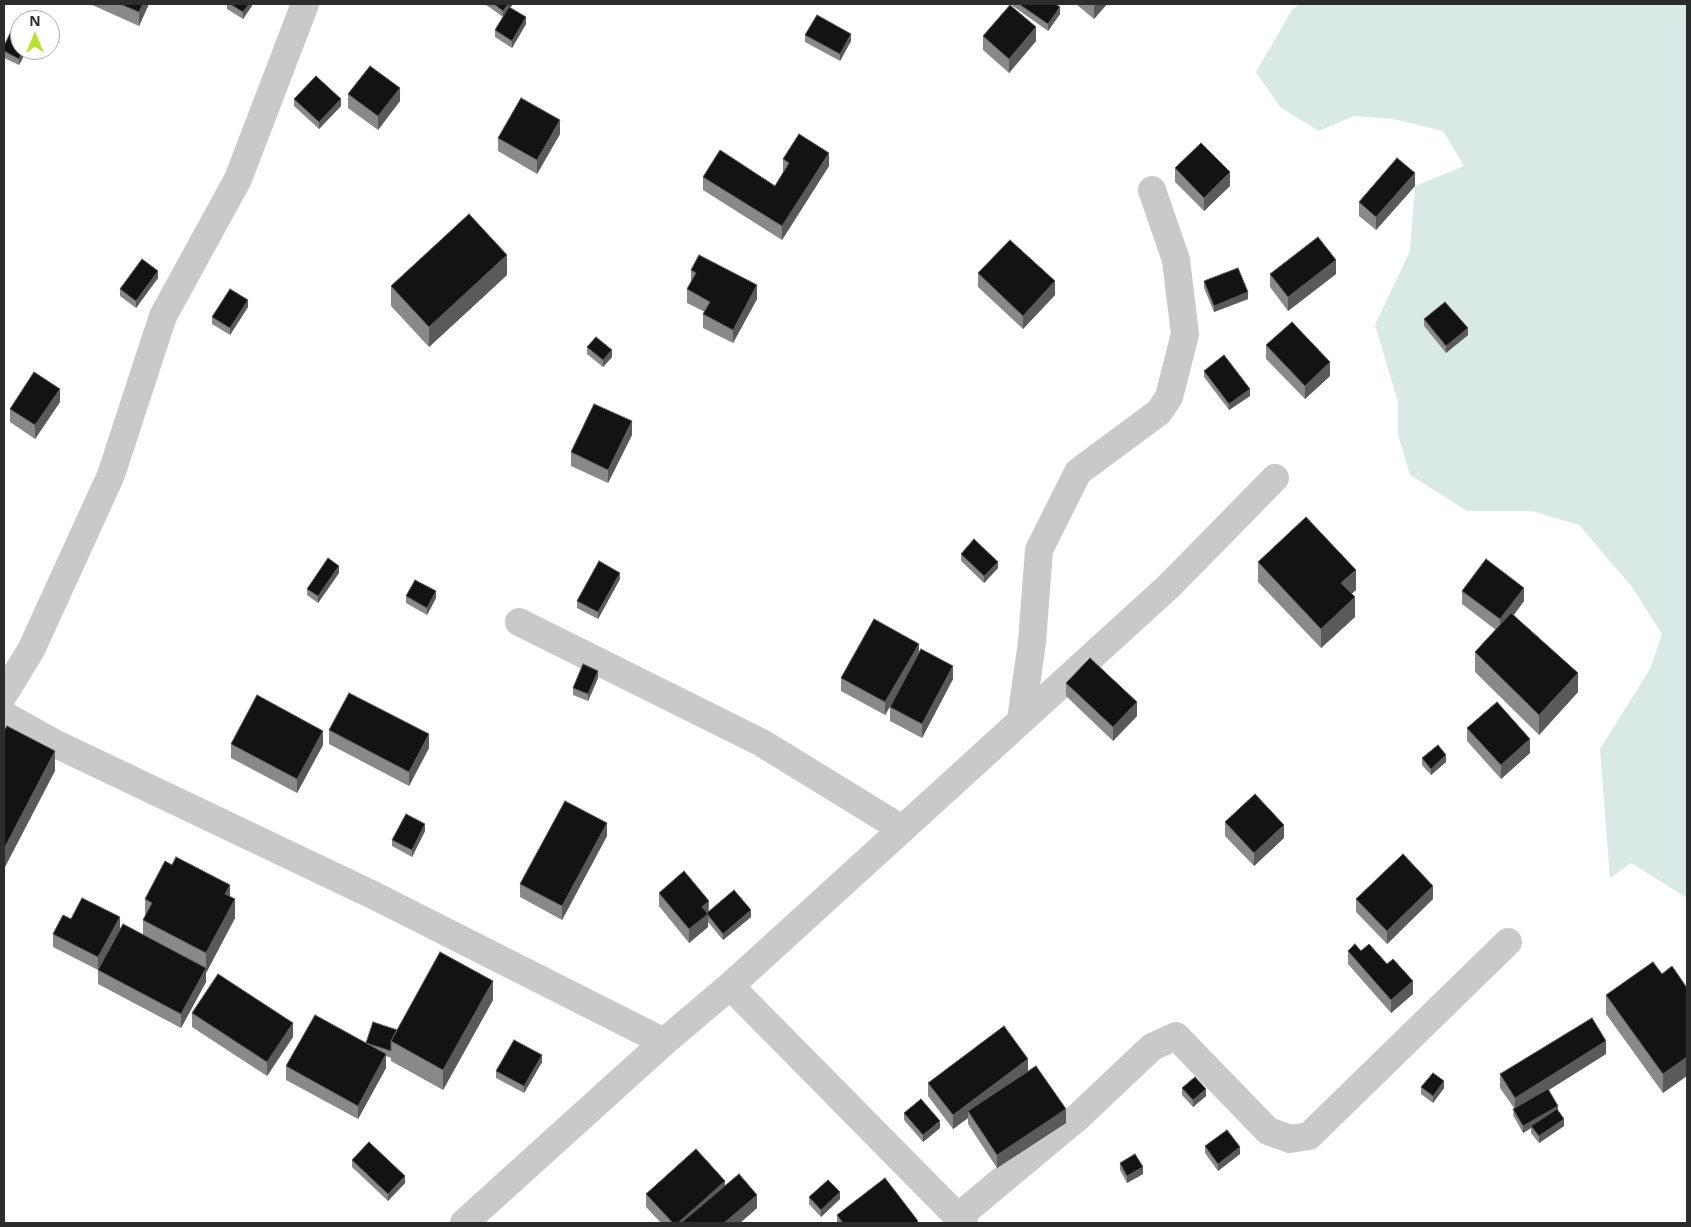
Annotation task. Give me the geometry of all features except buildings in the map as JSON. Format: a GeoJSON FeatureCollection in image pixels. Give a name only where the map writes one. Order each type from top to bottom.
{"type":"FeatureCollection","features":[{"type":"Feature","properties":{"kind":"street"},"geometry":{"type":"LineString","coordinates":[[4,694],[31,650],[111,475],[163,316],[238,179],[305,4]]}},
{"type":"Feature","properties":{"kind":"street"},"geometry":{"type":"LineString","coordinates":[[1021,720],[1032,642],[1040,550],[1078,472],[1159,412],[1169,397],[1185,334],[1176,260],[1152,190]]}},
{"type":"Feature","properties":{"kind":"street"},"geometry":{"type":"LineString","coordinates":[[464,1223],[664,1042],[730,986],[1169,586],[1275,478]]}},
{"type":"Feature","properties":{"kind":"street"},"geometry":{"type":"LineString","coordinates":[[519,622],[762,743],[902,829]]}},
{"type":"Feature","properties":{"kind":"street"},"geometry":{"type":"LineString","coordinates":[[4,715],[56,744],[375,896],[664,1042]]}},
{"type":"Feature","properties":{"kind":"street"},"geometry":{"type":"LineString","coordinates":[[730,986],[961,1220],[1078,1117],[1152,1047],[1176,1036],[1268,1131],[1290,1139],[1309,1136],[1508,942]]}},
{"type":"Feature","properties":{"kind":"shaded area"},"geometry":{"type":"Polygon","coordinates":[[[1300,4],[1687,4],[1687,898],[1631,863],[1610,878],[1600,749],[1650,669],[1662,634],[1632,587],[1579,525],[1532,511],[1467,511],[1410,475],[1398,434],[1398,402],[1375,325],[1410,251],[1415,186],[1464,166],[1443,131],[1393,119],[1354,116],[1319,131],[1280,107],[1256,72],[1292,10],[1300,4]]]}}]}
